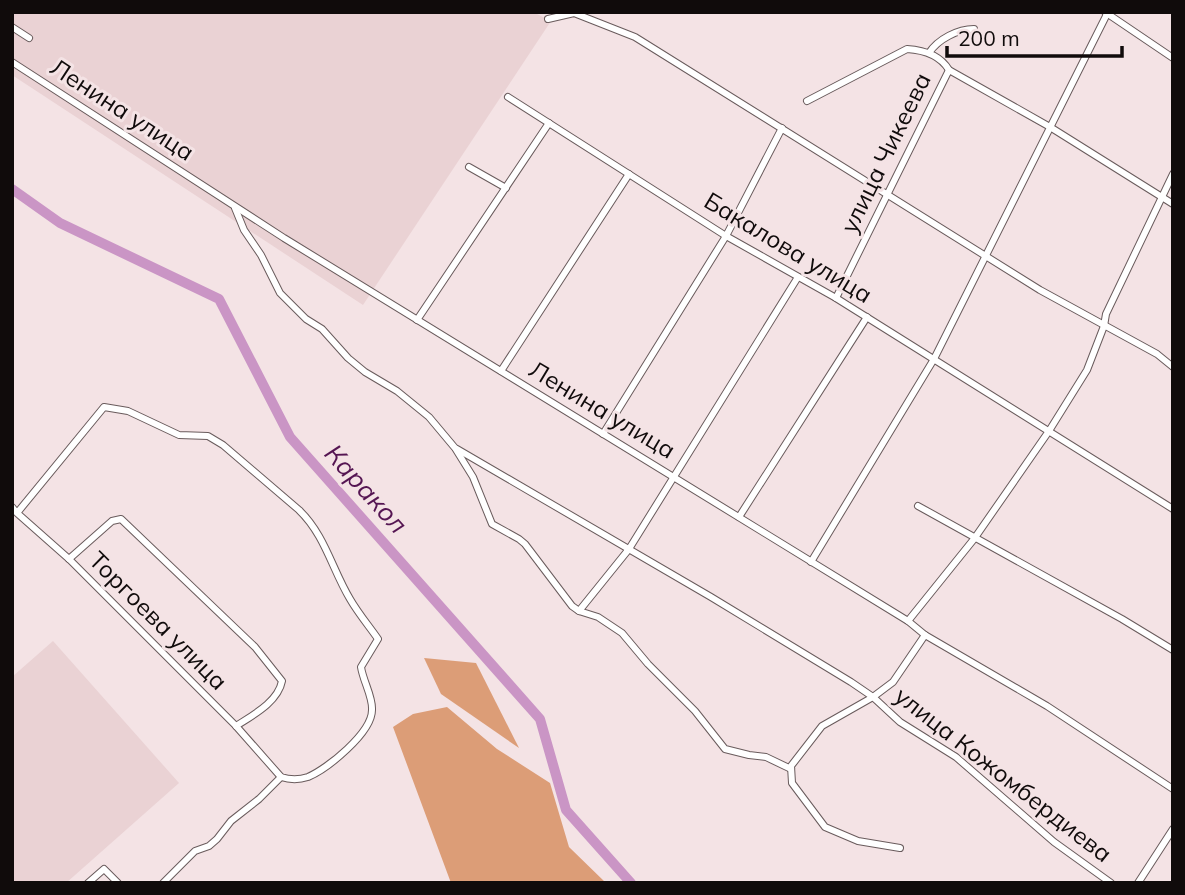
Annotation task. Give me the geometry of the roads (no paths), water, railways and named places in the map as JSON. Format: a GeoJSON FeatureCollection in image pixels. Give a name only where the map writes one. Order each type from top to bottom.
{"type":"FeatureCollection","features":[{"type":"Feature","properties":{"kind":"street"},"geometry":{"type":"LineString","coordinates":[[548,19],[574,13],[635,37],[1040,290],[1157,354],[1173,367]]}},
{"type":"Feature","properties":{"kind":"street"},"geometry":{"type":"LineString","coordinates":[[811,562],[934,359],[1106,13],[1173,58]]}},
{"type":"Feature","properties":{"kind":"street"},"geometry":{"type":"LineString","coordinates":[[12,27],[29,38]]}},
{"type":"Feature","properties":{"kind":"street"},"geometry":{"type":"LineString","coordinates":[[929,53],[933,47],[961,29],[974,29]]}},
{"type":"Feature","properties":{"kind":"street"},"geometry":{"type":"LineString","coordinates":[[807,101],[907,49],[929,53],[949,70]]}},
{"type":"Feature","properties":{"kind":"street","name":"Ленина улица"},"geometry":{"type":"LineString","coordinates":[[12,62],[234,206],[908,621],[925,635],[1047,706],[1173,789]]}},
{"type":"Feature","properties":{"kind":"street","name":"улица Чикеева"},"geometry":{"type":"LineString","coordinates":[[836,298],[949,70],[1050,127],[1173,204]]}},
{"type":"Feature","properties":{"kind":"street","name":"Бакалова улица"},"geometry":{"type":"LineString","coordinates":[[508,97],[726,236],[836,298],[1173,509]]}},
{"type":"Feature","properties":{"kind":"street"},"geometry":{"type":"LineString","coordinates":[[417,320],[549,123]]}},
{"type":"Feature","properties":{"kind":"street"},"geometry":{"type":"LineString","coordinates":[[603,434],[726,236],[782,128]]}},
{"type":"Feature","properties":{"kind":"street"},"geometry":{"type":"LineString","coordinates":[[469,167],[506,188]]}},
{"type":"Feature","properties":{"kind":"street"},"geometry":{"type":"LineString","coordinates":[[501,371],[629,174]]}},
{"type":"Feature","properties":{"kind":"street"},"geometry":{"type":"LineString","coordinates":[[908,621],[974,539],[1049,431],[1087,370],[1104,327],[1106,314],[1173,174]]}},
{"type":"Feature","properties":{"kind":"street"},"geometry":{"type":"LineString","coordinates":[[234,206],[244,230],[261,255],[280,292],[306,319],[322,329],[348,358],[415,404],[455,448],[473,477],[492,524],[525,544],[563,596],[579,611],[598,617],[622,633],[648,664],[695,711],[725,749],[766,757],[791,769]]}},
{"type":"Feature","properties":{"kind":"street"},"geometry":{"type":"LineString","coordinates":[[579,611],[629,549],[798,276]]}},
{"type":"Feature","properties":{"kind":"street"},"geometry":{"type":"LineString","coordinates":[[739,517],[867,317]]}},
{"type":"Feature","properties":{"kind":"street"},"geometry":{"type":"LineString","coordinates":[[15,510],[104,407],[128,411],[179,435],[208,436],[223,445],[310,520],[349,598],[378,639],[361,667],[373,709],[362,732],[346,750],[321,770],[305,778],[290,780],[281,777],[259,800],[231,821],[217,839],[209,846],[195,851],[163,883]]}},
{"type":"Feature","properties":{"kind":"street","name":"улица Кожомбердиева"},"geometry":{"type":"LineString","coordinates":[[455,448],[803,651],[873,697],[900,722],[956,757],[1054,842],[1111,883]]}},
{"type":"Feature","properties":{"kind":"street"},"geometry":{"type":"LineString","coordinates":[[918,506],[1173,650]]}},
{"type":"Feature","properties":{"kind":"street","name":"Торгоева улица"},"geometry":{"type":"LineString","coordinates":[[15,510],[69,559],[236,726],[281,777]]}},
{"type":"Feature","properties":{"kind":"street"},"geometry":{"type":"LineString","coordinates":[[69,559],[112,521],[121,519],[255,647],[282,681],[281,688],[276,695],[236,726]]}},
{"type":"Feature","properties":{"kind":"street"},"geometry":{"type":"LineString","coordinates":[[900,848],[858,841],[825,827],[792,783],[791,766],[822,726],[873,697],[893,682],[925,635]]}},
{"type":"Feature","properties":{"kind":"street"},"geometry":{"type":"LineString","coordinates":[[1138,883],[1173,829]]}},
{"type":"Feature","properties":{"kind":"street"},"geometry":{"type":"LineString","coordinates":[[88,883],[104,869],[118,883]]}},
{"type":"Feature","properties":{"kind":"waterway","name":"Каракол"},"geometry":{"type":"LineString","coordinates":[[12,189],[60,223],[219,299],[290,437],[540,719],[566,810],[631,883]]}}]}
